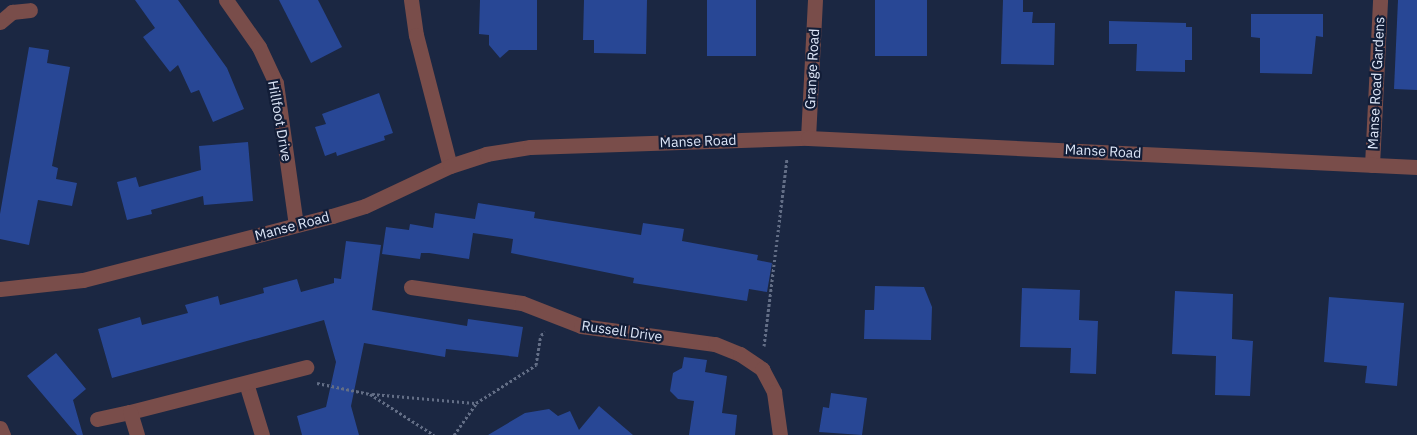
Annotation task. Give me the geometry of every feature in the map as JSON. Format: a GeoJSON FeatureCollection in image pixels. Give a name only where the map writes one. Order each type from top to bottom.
{"type":"FeatureCollection","features":[{"type":"Feature","properties":{"kind":"street","name":"Hillfoot Drive"},"geometry":{"type":"LineString","coordinates":[[226,0],[259,47],[276,83],[296,225]]}},
{"type":"Feature","properties":{"kind":"street"},"geometry":{"type":"LineString","coordinates":[[411,0],[416,35],[450,166]]}},
{"type":"Feature","properties":{"kind":"street","name":"Grange Road"},"geometry":{"type":"LineString","coordinates":[[808,138],[816,0]]}},
{"type":"Feature","properties":{"kind":"street","name":"Manse Road Gardens"},"geometry":{"type":"LineString","coordinates":[[1372,165],[1380,0]]}},
{"type":"Feature","properties":{"kind":"street"},"geometry":{"type":"LineString","coordinates":[[0,22],[12,12],[30,10]]}},
{"type":"Feature","properties":{"kind":"street","name":"Manse Road"},"geometry":{"type":"LineString","coordinates":[[0,289],[50,286],[83,280],[296,225],[365,206],[450,166],[486,154],[530,147],[808,138],[1417,167]]}},
{"type":"Feature","properties":{"kind":"street","name":"Russell Drive"},"geometry":{"type":"LineString","coordinates":[[411,287],[522,303],[581,326],[714,344],[740,354],[762,369],[774,392],[780,435]]}},
{"type":"Feature","properties":{"kind":"street"},"geometry":{"type":"LineString","coordinates":[[96,419],[306,368]]}},
{"type":"Feature","properties":{"kind":"street"},"geometry":{"type":"LineString","coordinates":[[246,384],[262,435]]}},
{"type":"Feature","properties":{"kind":"street"},"geometry":{"type":"LineString","coordinates":[[130,412],[137,435]]}},
{"type":"Feature","properties":{"kind":"street"},"geometry":{"type":"LineString","coordinates":[[0,428],[3,435]]}},
{"type":"Feature","properties":{"kind":"path"},"geometry":{"type":"LineString","coordinates":[[762,369],[789,138]]}},
{"type":"Feature","properties":{"kind":"path"},"geometry":{"type":"LineString","coordinates":[[454,435],[476,403],[536,365],[541,336],[561,319]]}},
{"type":"Feature","properties":{"kind":"path"},"geometry":{"type":"LineString","coordinates":[[306,368],[315,383],[370,394],[476,403]]}},
{"type":"Feature","properties":{"kind":"path"},"geometry":{"type":"LineString","coordinates":[[370,394],[434,435]]}},
{"type":"Feature","properties":{"kind":"building"},"geometry":{"type":"Polygon","coordinates":[[[135,0],[178,0],[227,68],[244,109],[213,122],[199,90],[191,93],[178,65],[170,72],[143,37],[155,28],[135,0]]]}},
{"type":"Feature","properties":{"kind":"building"},"geometry":{"type":"Polygon","coordinates":[[[279,0],[318,0],[342,47],[311,63],[279,0]]]}},
{"type":"Feature","properties":{"kind":"building"},"geometry":{"type":"Polygon","coordinates":[[[480,0],[537,0],[537,50],[509,50],[500,58],[489,45],[489,35],[479,34],[480,0]]]}},
{"type":"Feature","properties":{"kind":"building"},"geometry":{"type":"Polygon","coordinates":[[[584,0],[647,0],[646,54],[594,53],[594,40],[583,40],[584,0]]]}},
{"type":"Feature","properties":{"kind":"building"},"geometry":{"type":"Polygon","coordinates":[[[707,0],[756,0],[756,56],[707,56],[707,0]]]}},
{"type":"Feature","properties":{"kind":"building"},"geometry":{"type":"Polygon","coordinates":[[[875,0],[927,0],[927,56],[875,56],[875,0]]]}},
{"type":"Feature","properties":{"kind":"building"},"geometry":{"type":"Polygon","coordinates":[[[1003,0],[1023,0],[1023,12],[1033,12],[1032,23],[1055,23],[1054,65],[1001,64],[1003,0]]]}},
{"type":"Feature","properties":{"kind":"building"},"geometry":{"type":"Polygon","coordinates":[[[1398,0],[1417,0],[1417,90],[1394,89],[1398,0]]]}},
{"type":"Feature","properties":{"kind":"building"},"geometry":{"type":"Polygon","coordinates":[[[1251,14],[1323,14],[1323,37],[1316,36],[1312,74],[1260,73],[1260,38],[1251,37],[1251,14]]]}},
{"type":"Feature","properties":{"kind":"building"},"geometry":{"type":"Polygon","coordinates":[[[1109,21],[1186,23],[1186,27],[1192,27],[1192,60],[1185,60],[1185,72],[1136,71],[1137,44],[1109,44],[1109,21]]]}},
{"type":"Feature","properties":{"kind":"building"},"geometry":{"type":"Polygon","coordinates":[[[29,47],[49,50],[47,63],[70,67],[52,166],[58,168],[56,179],[77,183],[72,206],[38,200],[29,245],[0,239],[0,214],[29,47]]]}},
{"type":"Feature","properties":{"kind":"building"},"geometry":{"type":"Polygon","coordinates":[[[379,93],[393,133],[384,136],[385,140],[337,156],[336,152],[325,156],[315,127],[326,124],[322,114],[379,93]]]}},
{"type":"Feature","properties":{"kind":"building"},"geometry":{"type":"Polygon","coordinates":[[[248,142],[253,201],[204,205],[203,196],[151,210],[152,214],[127,220],[117,182],[136,177],[139,187],[201,170],[199,146],[248,142]]]}},
{"type":"Feature","properties":{"kind":"building"},"geometry":{"type":"Polygon","coordinates":[[[478,203],[535,212],[534,218],[641,235],[643,223],[684,229],[682,241],[758,255],[757,260],[772,263],[767,292],[749,289],[747,301],[633,283],[634,278],[511,253],[513,239],[473,233],[469,259],[429,253],[421,253],[420,259],[382,254],[386,227],[409,230],[410,224],[433,228],[435,213],[475,219],[478,203]]]}},
{"type":"Feature","properties":{"kind":"building"},"geometry":{"type":"Polygon","coordinates":[[[346,241],[381,245],[372,310],[467,326],[468,319],[523,327],[518,357],[446,349],[445,357],[364,343],[351,406],[359,435],[302,435],[297,416],[326,407],[336,362],[324,320],[112,378],[98,329],[140,317],[142,325],[188,313],[185,305],[218,296],[220,305],[264,293],[263,288],[297,279],[301,292],[334,283],[334,278],[341,279],[346,241]]]}},
{"type":"Feature","properties":{"kind":"building"},"geometry":{"type":"Polygon","coordinates":[[[875,286],[924,287],[932,307],[931,340],[864,339],[865,310],[874,310],[875,286]]]}},
{"type":"Feature","properties":{"kind":"building"},"geometry":{"type":"Polygon","coordinates":[[[1022,288],[1080,290],[1079,320],[1098,321],[1096,374],[1070,373],[1071,348],[1020,347],[1022,288]]]}},
{"type":"Feature","properties":{"kind":"building"},"geometry":{"type":"Polygon","coordinates":[[[1175,291],[1233,294],[1232,339],[1253,341],[1250,396],[1215,395],[1216,356],[1172,354],[1175,291]]]}},
{"type":"Feature","properties":{"kind":"building"},"geometry":{"type":"Polygon","coordinates":[[[1329,297],[1404,303],[1397,386],[1365,383],[1367,366],[1324,362],[1329,297]]]}},
{"type":"Feature","properties":{"kind":"building"},"geometry":{"type":"Polygon","coordinates":[[[56,353],[86,389],[73,400],[83,435],[77,435],[27,376],[56,353]]]}},
{"type":"Feature","properties":{"kind":"building"},"geometry":{"type":"Polygon","coordinates":[[[684,357],[707,360],[705,372],[727,376],[722,413],[737,415],[735,435],[689,435],[694,401],[678,399],[670,391],[673,373],[682,368],[684,357]]]}},
{"type":"Feature","properties":{"kind":"building"},"geometry":{"type":"Polygon","coordinates":[[[831,393],[867,398],[862,435],[819,432],[823,407],[829,408],[831,393]]]}},
{"type":"Feature","properties":{"kind":"building"},"geometry":{"type":"Polygon","coordinates":[[[599,406],[633,435],[488,435],[525,413],[549,409],[558,416],[570,411],[579,430],[599,406]]]}}]}
